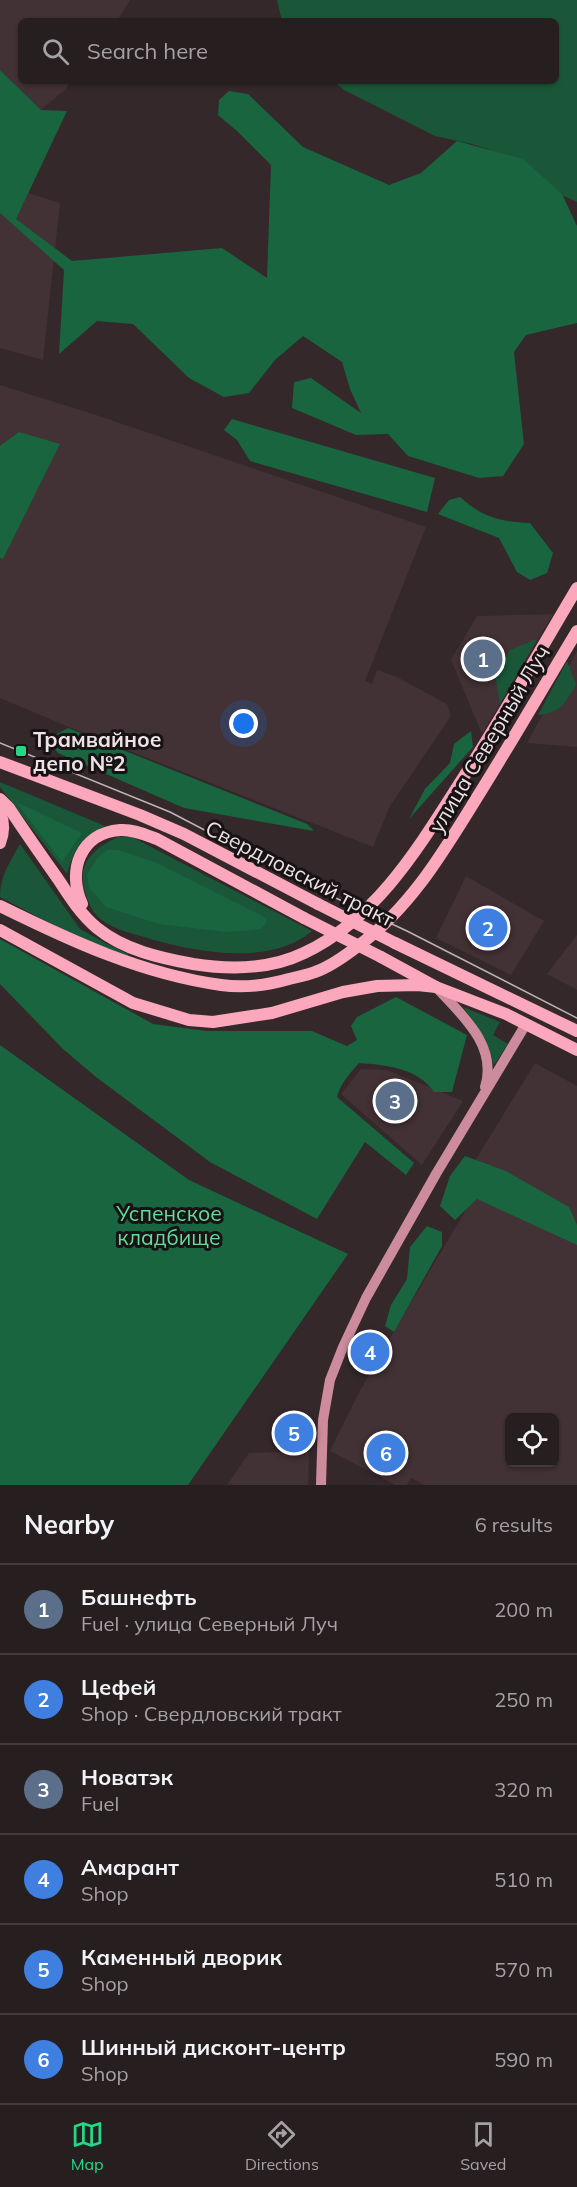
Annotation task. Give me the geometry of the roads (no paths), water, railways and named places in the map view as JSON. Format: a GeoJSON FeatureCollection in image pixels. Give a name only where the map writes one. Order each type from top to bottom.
{"type":"FeatureCollection","features":[{"type":"Feature","properties":{"kind":"main road","name":"улица Северный Луч"},"geometry":{"type":"LineString","coordinates":[[96,928],[127,948],[177,961],[222,969],[266,966],[303,954],[330,939],[356,920],[385,890],[414,853],[495,728],[574,592]]}},
{"type":"Feature","properties":{"kind":"main road","name":"улица Северный Луч"},"geometry":{"type":"LineString","coordinates":[[0,906],[75,943],[124,962],[223,986],[271,984],[317,972],[347,954],[391,919],[433,866],[522,725],[577,630]]}},
{"type":"Feature","properties":{"kind":"main road","name":"Свердловский тракт"},"geometry":{"type":"LineString","coordinates":[[0,762],[184,834],[394,944],[577,1031]]}},
{"type":"Feature","properties":{"kind":"main road"},"geometry":{"type":"LineString","coordinates":[[0,799],[9,808],[75,903],[96,928]]}},
{"type":"Feature","properties":{"kind":"main road"},"geometry":{"type":"LineString","coordinates":[[0,812],[3,819],[0,843]]}},
{"type":"Feature","properties":{"kind":"main road","name":"Свердловский тракт"},"geometry":{"type":"LineString","coordinates":[[96,928],[75,890],[75,868],[91,841],[106,832],[122,829],[140,832],[436,987],[526,1024],[577,1050]]}},
{"type":"Feature","properties":{"kind":"main road","name":"Свердловский тракт"},"geometry":{"type":"LineString","coordinates":[[0,930],[133,1003],[189,1020],[213,1022],[261,1015],[343,992],[377,986],[436,987]]}},
{"type":"Feature","properties":{"kind":"main road"},"geometry":{"type":"LineString","coordinates":[[436,987],[470,1023],[483,1045],[488,1062],[488,1078],[481,1098]]}},
{"type":"Feature","properties":{"kind":"main road"},"geometry":{"type":"LineString","coordinates":[[321,1485],[323,1420],[330,1380],[343,1347],[366,1298],[481,1098],[535,1011]]}},
{"type":"Feature","properties":{"kind":"tram line"},"geometry":{"type":"LineString","coordinates":[[0,743],[170,812],[325,893],[407,931],[577,1018]]}},
{"type":"Feature","properties":{"kind":"place","name":"Башнефть"},"geometry":{"type":"Point","coordinates":[483,659]}},
{"type":"Feature","properties":{"kind":"place","name":"Трамвайное депо №2"},"geometry":{"type":"Point","coordinates":[21,751]}},
{"type":"Feature","properties":{"kind":"place","name":"Цефей"},"geometry":{"type":"Point","coordinates":[488,928]}},
{"type":"Feature","properties":{"kind":"place","name":"Новатэк"},"geometry":{"type":"Point","coordinates":[395,1101]}},
{"type":"Feature","properties":{"kind":"place","name":"Амарант"},"geometry":{"type":"Point","coordinates":[370,1352]}},
{"type":"Feature","properties":{"kind":"place","name":"Каменный дворик"},"geometry":{"type":"Point","coordinates":[294,1433]}},
{"type":"Feature","properties":{"kind":"place","name":"Шинный дисконт-центр"},"geometry":{"type":"Point","coordinates":[386,1453]}},
{"type":"Feature","properties":{"kind":"park label","name":"Успенское кладбище"},"geometry":{"type":"Point","coordinates":[169,1225]}}]}
